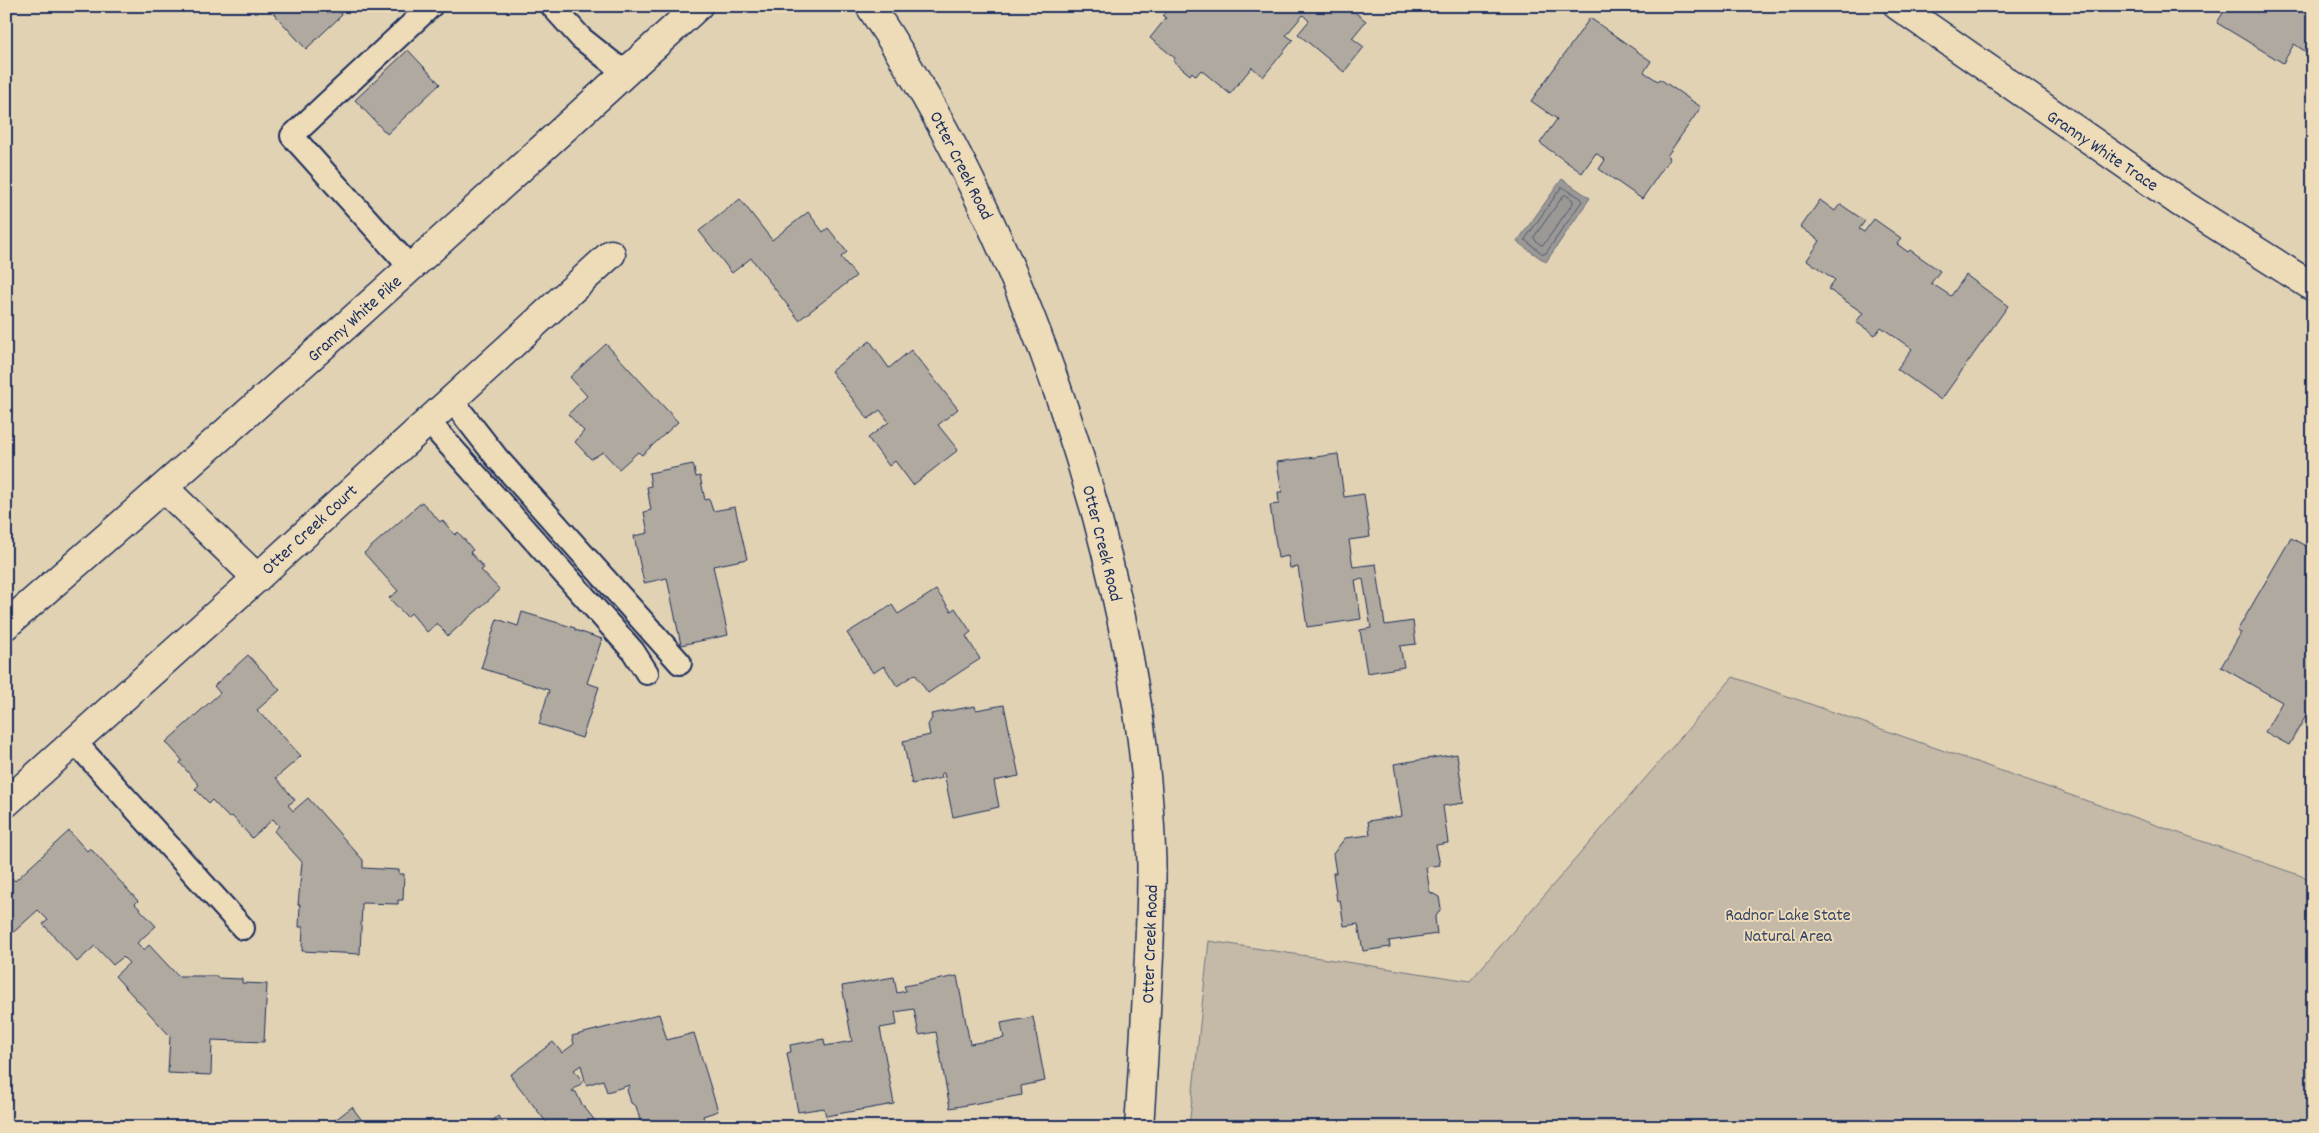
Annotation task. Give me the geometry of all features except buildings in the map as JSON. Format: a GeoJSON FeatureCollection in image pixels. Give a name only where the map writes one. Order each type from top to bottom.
{"type":"FeatureCollection","features":[{"type":"Feature","properties":{"kind":"street","name":"Granny White Pike"},"geometry":{"type":"LineString","coordinates":[[6,625],[164,488],[410,268],[698,6]]}},
{"type":"Feature","properties":{"kind":"street","name":"Otter Creek Road"},"geometry":{"type":"LineString","coordinates":[[870,6],[941,122],[1010,266],[1059,391],[1080,456],[1110,565],[1141,725],[1152,850],[1144,1054],[1139,1127]]}},
{"type":"Feature","properties":{"kind":"street","name":"Granny White Trace"},"geometry":{"type":"LineString","coordinates":[[1898,6],[2181,203],[2313,287]]}},
{"type":"Feature","properties":{"kind":"street","name":"Otter Creek Court"},"geometry":{"type":"LineString","coordinates":[[6,803],[257,578],[427,420],[611,254]]}},
{"type":"Feature","properties":{"kind":"street"},"geometry":{"type":"LineString","coordinates":[[164,488],[257,578]]}},
{"type":"Feature","properties":{"kind":"lane"},"geometry":{"type":"LineString","coordinates":[[410,268],[292,136],[431,6]]}},
{"type":"Feature","properties":{"kind":"lane"},"geometry":{"type":"LineString","coordinates":[[552,6],[581,38],[625,73]]}},
{"type":"Feature","properties":{"kind":"lane"},"geometry":{"type":"LineString","coordinates":[[451,399],[497,458],[680,663]]}},
{"type":"Feature","properties":{"kind":"lane"},"geometry":{"type":"LineString","coordinates":[[427,420],[548,553],[633,651],[647,674]]}},
{"type":"Feature","properties":{"kind":"lane"},"geometry":{"type":"LineString","coordinates":[[548,553],[567,536]]}},
{"type":"Feature","properties":{"kind":"lane"},"geometry":{"type":"LineString","coordinates":[[75,742],[243,928]]}},
{"type":"Feature","properties":{"kind":"green space","name":"Radnor Lake State Natural Area"},"geometry":{"type":"Polygon","coordinates":[[[1733,677],[2313,880],[2313,1127],[1189,1127],[1209,941],[1470,981],[1733,677]]]}},
{"type":"Feature","properties":{"kind":"water"},"geometry":{"type":"Polygon","coordinates":[[[1562,179],[1590,198],[1546,262],[1517,242],[1562,179]]]}}]}
